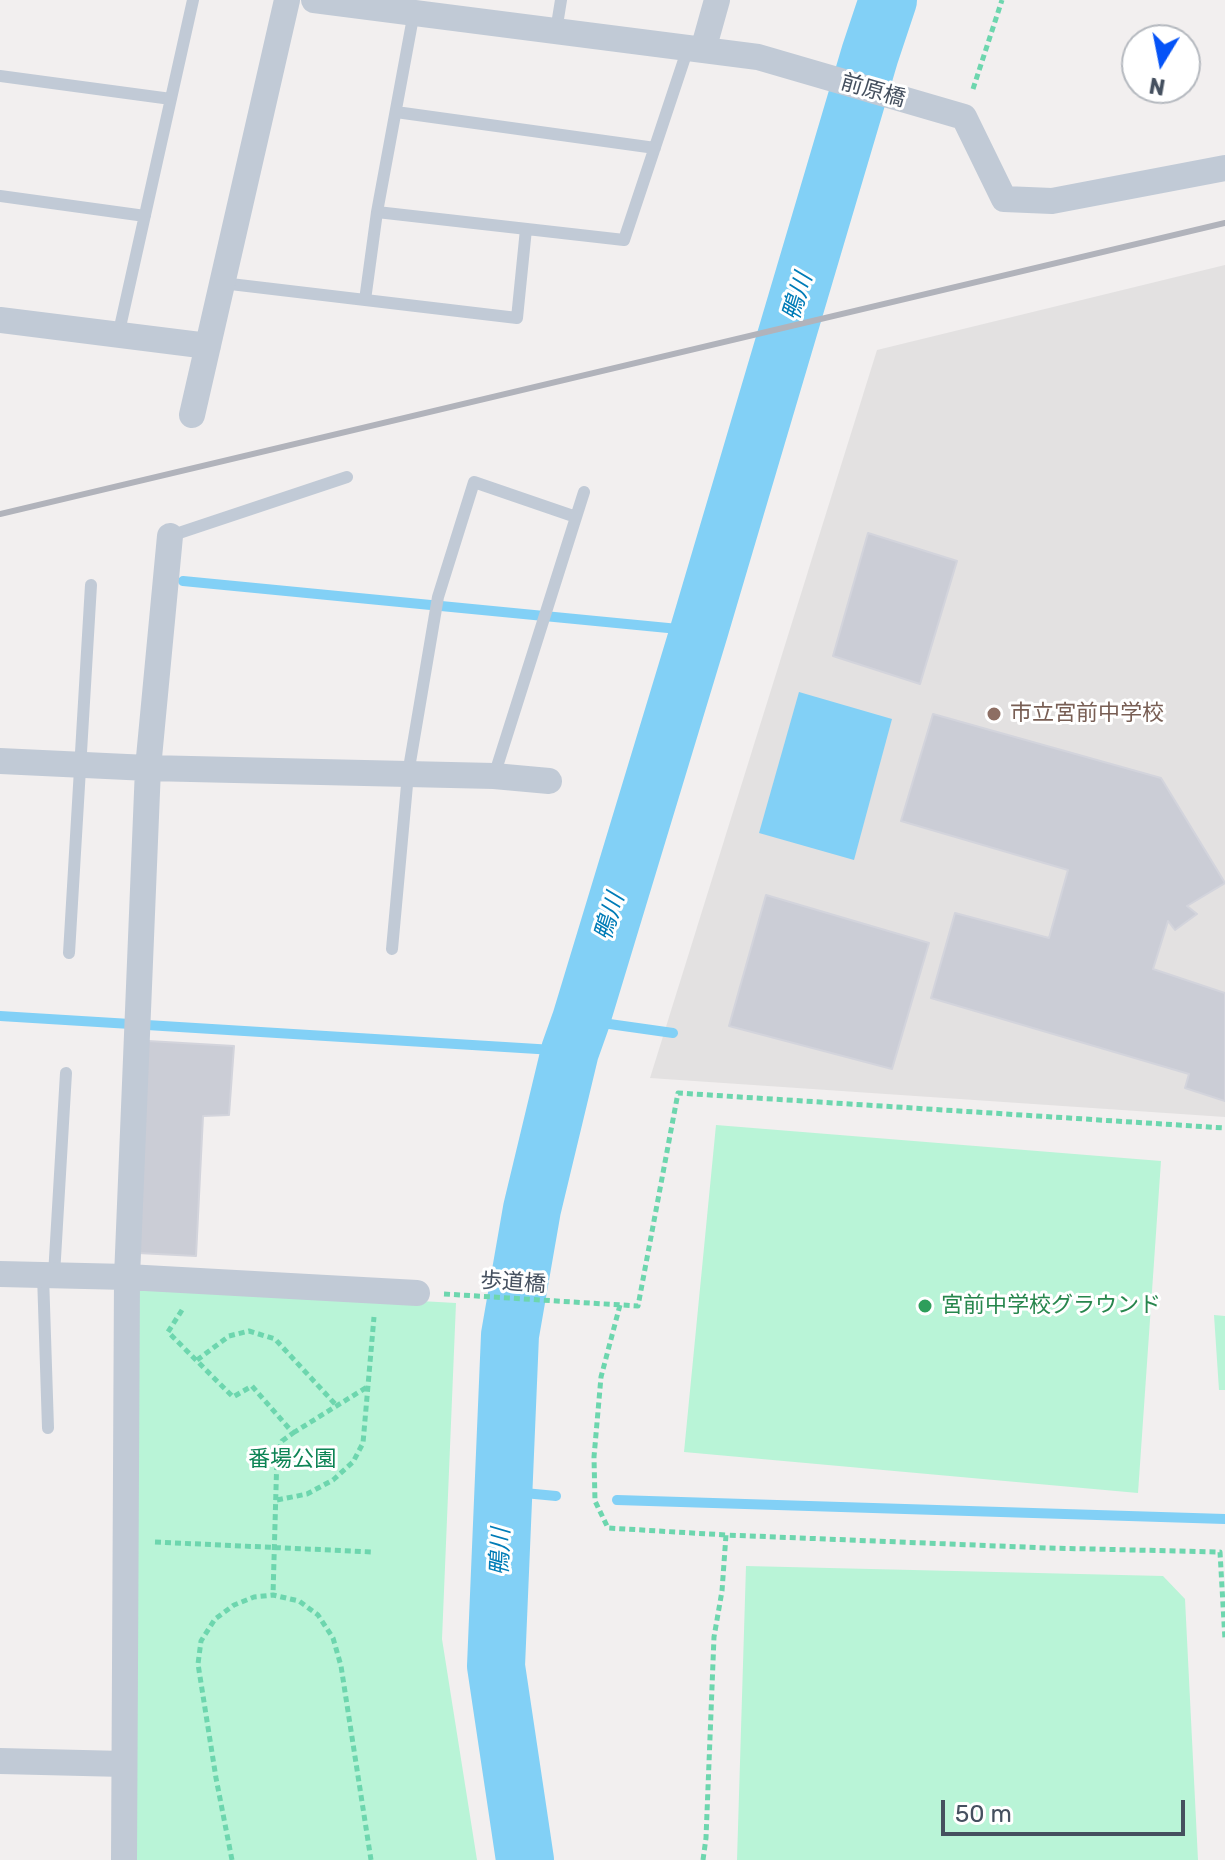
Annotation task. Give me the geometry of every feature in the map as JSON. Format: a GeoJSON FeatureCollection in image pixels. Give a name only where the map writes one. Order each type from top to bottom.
{"type":"FeatureCollection","features":[{"type":"Feature","properties":{"kind":"street"},"geometry":{"type":"LineString","coordinates":[[192,415],[287,0]]}},
{"type":"Feature","properties":{"kind":"street","name":"前原橋"},"geometry":{"type":"LineString","coordinates":[[314,0],[758,57],[957,115]]}},
{"type":"Feature","properties":{"kind":"street"},"geometry":{"type":"LineString","coordinates":[[696,49],[717,0]]}},
{"type":"Feature","properties":{"kind":"street"},"geometry":{"type":"LineString","coordinates":[[957,115],[1004,199],[1052,201],[1225,168]]}},
{"type":"Feature","properties":{"kind":"street"},"geometry":{"type":"LineString","coordinates":[[0,320],[208,346]]}},
{"type":"Feature","properties":{"kind":"street"},"geometry":{"type":"LineString","coordinates":[[124,1860],[127,1277],[148,768],[170,536]]}},
{"type":"Feature","properties":{"kind":"street"},"geometry":{"type":"LineString","coordinates":[[0,761],[148,768],[494,776],[549,781]]}},
{"type":"Feature","properties":{"kind":"street"},"geometry":{"type":"LineString","coordinates":[[0,1274],[127,1277],[417,1293]]}},
{"type":"Feature","properties":{"kind":"street"},"geometry":{"type":"LineString","coordinates":[[0,1761],[124,1764]]}},
{"type":"Feature","properties":{"kind":"lane"},"geometry":{"type":"LineString","coordinates":[[118,336],[193,0]]}},
{"type":"Feature","properties":{"kind":"lane"},"geometry":{"type":"LineString","coordinates":[[556,31],[561,0]]}},
{"type":"Feature","properties":{"kind":"lane"},"geometry":{"type":"LineString","coordinates":[[365,300],[377,212],[414,12]]}},
{"type":"Feature","properties":{"kind":"lane"},"geometry":{"type":"LineString","coordinates":[[377,212],[624,240],[655,148],[696,49]]}},
{"type":"Feature","properties":{"kind":"lane"},"geometry":{"type":"LineString","coordinates":[[0,76],[171,99]]}},
{"type":"Feature","properties":{"kind":"lane"},"geometry":{"type":"LineString","coordinates":[[396,112],[655,148]]}},
{"type":"Feature","properties":{"kind":"lane"},"geometry":{"type":"LineString","coordinates":[[0,196],[145,216]]}},
{"type":"Feature","properties":{"kind":"lane"},"geometry":{"type":"LineString","coordinates":[[222,283],[517,318],[526,229]]}},
{"type":"Feature","properties":{"kind":"lane"},"geometry":{"type":"LineString","coordinates":[[170,536],[347,477]]}},
{"type":"Feature","properties":{"kind":"lane"},"geometry":{"type":"LineString","coordinates":[[392,949],[408,774],[438,597],[474,482],[576,517]]}},
{"type":"Feature","properties":{"kind":"lane"},"geometry":{"type":"LineString","coordinates":[[494,776],[584,492]]}},
{"type":"Feature","properties":{"kind":"lane"},"geometry":{"type":"LineString","coordinates":[[69,953],[91,585]]}},
{"type":"Feature","properties":{"kind":"lane"},"geometry":{"type":"LineString","coordinates":[[48,1428],[49,1275],[66,1073]]}},
{"type":"Feature","properties":{"kind":"path"},"geometry":{"type":"LineString","coordinates":[[957,115],[1002,0]]}},
{"type":"Feature","properties":{"kind":"path"},"geometry":{"type":"LineString","coordinates":[[1225,1128],[678,1093],[638,1306],[620,1305],[601,1377],[594,1457],[595,1501],[608,1528],[1048,1548],[1220,1552],[1225,1640]]}},
{"type":"Feature","properties":{"kind":"path"},"geometry":{"type":"LineString","coordinates":[[182,1281],[182,1309],[168,1332],[233,1397],[252,1386],[293,1433]]}},
{"type":"Feature","properties":{"kind":"path"},"geometry":{"type":"LineString","coordinates":[[277,1500],[307,1494],[333,1480],[353,1462],[363,1443],[376,1290]]}},
{"type":"Feature","properties":{"kind":"path","name":"歩道橋"},"geometry":{"type":"LineString","coordinates":[[417,1293],[620,1305]]}},
{"type":"Feature","properties":{"kind":"path"},"geometry":{"type":"LineString","coordinates":[[197,1360],[229,1336],[249,1331],[275,1339],[336,1405]]}},
{"type":"Feature","properties":{"kind":"path"},"geometry":{"type":"LineString","coordinates":[[273,1595],[277,1454],[282,1441],[368,1387]]}},
{"type":"Feature","properties":{"kind":"path"},"geometry":{"type":"LineString","coordinates":[[703,1860],[714,1637],[722,1591],[726,1535]]}},
{"type":"Feature","properties":{"kind":"path"},"geometry":{"type":"LineString","coordinates":[[126,1541],[373,1552]]}},
{"type":"Feature","properties":{"kind":"path"},"geometry":{"type":"LineString","coordinates":[[232,1860],[198,1664],[201,1641],[215,1619],[234,1605],[254,1597],[273,1595],[299,1601],[318,1615],[333,1638],[341,1666],[371,1860]]}},
{"type":"Feature","properties":{"kind":"shaded area","name":"市立宮前中学校"},"geometry":{"type":"Polygon","coordinates":[[[1225,265],[1225,1117],[650,1078],[877,350],[1225,265]]]}},
{"type":"Feature","properties":{"kind":"green space","name":"宮前中学校グラウンド"},"geometry":{"type":"Polygon","coordinates":[[[716,1125],[1161,1161],[1138,1493],[684,1452],[716,1125]]]}},
{"type":"Feature","properties":{"kind":"green space","name":"番場公園"},"geometry":{"type":"Polygon","coordinates":[[[133,1285],[456,1303],[442,1639],[477,1860],[136,1860],[133,1285]]]}},
{"type":"Feature","properties":{"kind":"green space"},"geometry":{"type":"Polygon","coordinates":[[[1214,1315],[1225,1316],[1225,1390],[1219,1390],[1214,1315]]]}},
{"type":"Feature","properties":{"kind":"green space"},"geometry":{"type":"Polygon","coordinates":[[[746,1566],[1163,1576],[1185,1599],[1198,1860],[737,1860],[746,1566]]]}},
{"type":"Feature","properties":{"kind":"water"},"geometry":{"type":"Polygon","coordinates":[[[799,692],[892,719],[854,860],[759,833],[799,692]]]}},
{"type":"Feature","properties":{"kind":"building"},"geometry":{"type":"Polygon","coordinates":[[[868,533],[957,561],[920,684],[833,656],[868,533]]]}},
{"type":"Feature","properties":{"kind":"building"},"geometry":{"type":"Polygon","coordinates":[[[933,714],[1161,778],[1225,883],[1187,906],[1197,914],[1175,930],[1168,921],[1153,969],[1225,993],[1225,1101],[1185,1088],[1189,1074],[931,998],[955,913],[1049,938],[1068,870],[901,821],[933,714]]]}},
{"type":"Feature","properties":{"kind":"building"},"geometry":{"type":"Polygon","coordinates":[[[766,895],[929,943],[892,1069],[729,1026],[766,895]]]}},
{"type":"Feature","properties":{"kind":"building"},"geometry":{"type":"Polygon","coordinates":[[[148,1041],[234,1046],[229,1115],[203,1116],[196,1256],[138,1253],[148,1041]]]}},
{"type":"Feature","properties":{"kind":"waterway","name":"鴨川"},"geometry":{"type":"LineString","coordinates":[[525,1860],[496,1666],[510,1335],[532,1209],[570,1051],[888,0]]}},
{"type":"Feature","properties":{"kind":"waterway"},"geometry":{"type":"LineString","coordinates":[[183,581],[699,631]]}},
{"type":"Feature","properties":{"kind":"waterway"},"geometry":{"type":"LineString","coordinates":[[0,1016],[570,1051]]}},
{"type":"Feature","properties":{"kind":"waterway"},"geometry":{"type":"LineString","coordinates":[[581,1020],[673,1033]]}},
{"type":"Feature","properties":{"kind":"waterway"},"geometry":{"type":"LineString","coordinates":[[503,1491],[556,1496]]}},
{"type":"Feature","properties":{"kind":"waterway"},"geometry":{"type":"LineString","coordinates":[[617,1500],[1225,1519]]}},
{"type":"Feature","properties":{"kind":"railway"},"geometry":{"type":"LineString","coordinates":[[0,514],[1225,223]]}},
{"type":"Feature","properties":{"kind":"place","name":"市立宮前中学校"},"geometry":{"type":"Point","coordinates":[994,714]}},
{"type":"Feature","properties":{"kind":"place","name":"宮前中学校グラウンド"},"geometry":{"type":"Point","coordinates":[925,1306]}}]}
